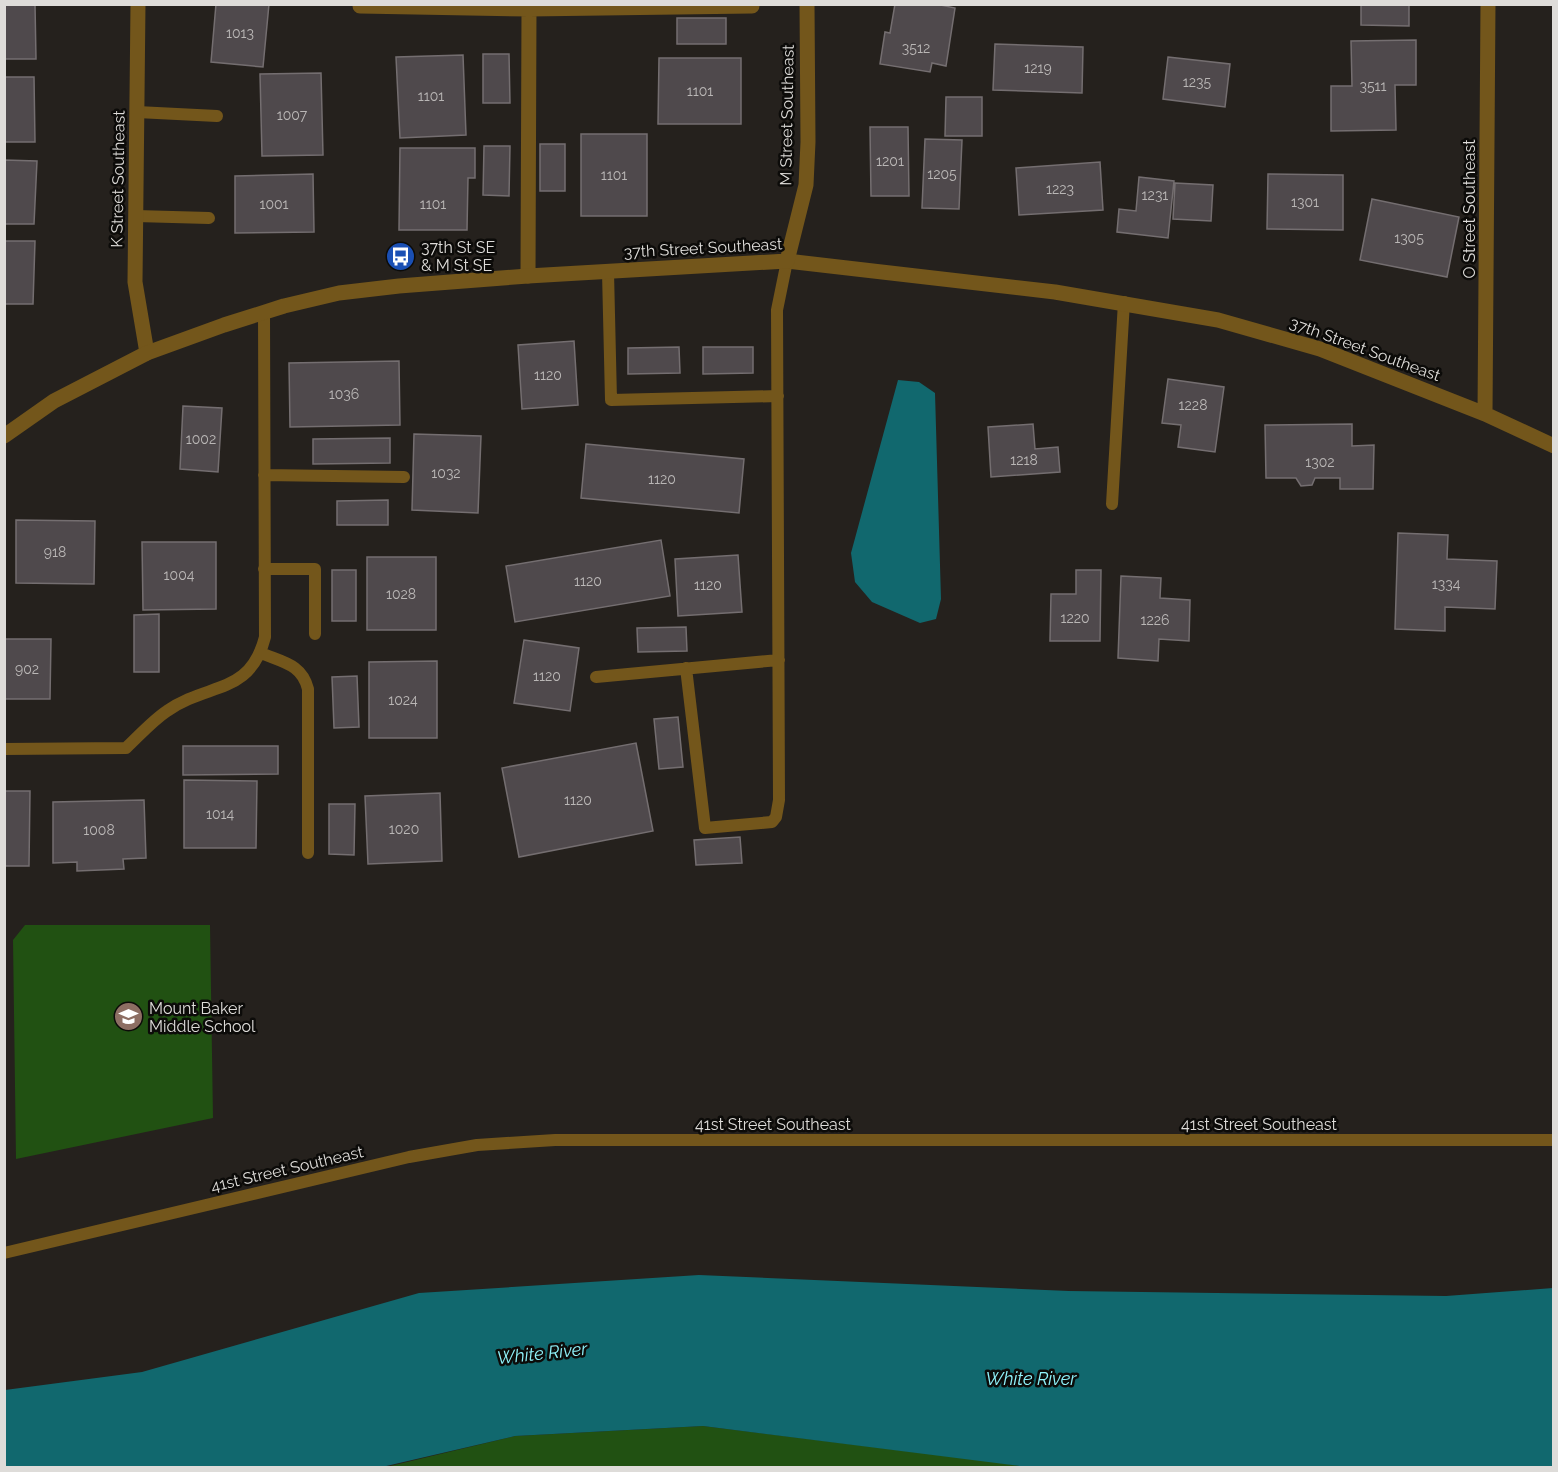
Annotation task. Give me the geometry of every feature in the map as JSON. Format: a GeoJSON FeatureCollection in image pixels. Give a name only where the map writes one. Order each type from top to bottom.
{"type":"FeatureCollection","features":[{"type":"Feature","properties":{"kind":"street","name":"K Street Southeast"},"geometry":{"type":"LineString","coordinates":[[138,4],[135,282],[147,353]]}},
{"type":"Feature","properties":{"kind":"street","name":"M Street Southeast"},"geometry":{"type":"LineString","coordinates":[[787,261],[806,185],[807,4]]}},
{"type":"Feature","properties":{"kind":"street","name":"O Street Southeast"},"geometry":{"type":"LineString","coordinates":[[1485,414],[1488,4]]}},
{"type":"Feature","properties":{"kind":"street"},"geometry":{"type":"LineString","coordinates":[[360,6],[529,9],[752,6]]}},
{"type":"Feature","properties":{"kind":"street"},"geometry":{"type":"LineString","coordinates":[[528,276],[529,9]]}},
{"type":"Feature","properties":{"kind":"street","name":"37th Street Southeast"},"geometry":{"type":"LineString","coordinates":[[4,436],[54,401],[147,353],[264,312],[339,293],[528,276],[787,261],[1044,290],[1218,320],[1320,349],[1485,414],[1554,446]]}},
{"type":"Feature","properties":{"kind":"lane"},"geometry":{"type":"LineString","coordinates":[[137,112],[217,116]]}},
{"type":"Feature","properties":{"kind":"lane"},"geometry":{"type":"LineString","coordinates":[[136,216],[209,218]]}},
{"type":"Feature","properties":{"kind":"lane"},"geometry":{"type":"LineString","coordinates":[[686,668],[705,828],[772,822],[776,817],[779,800],[777,310],[787,261]]}},
{"type":"Feature","properties":{"kind":"lane"},"geometry":{"type":"LineString","coordinates":[[608,272],[611,400],[778,396]]}},
{"type":"Feature","properties":{"kind":"lane"},"geometry":{"type":"LineString","coordinates":[[1112,504],[1124,302]]}},
{"type":"Feature","properties":{"kind":"lane"},"geometry":{"type":"LineString","coordinates":[[4,749],[126,748],[167,711],[194,697],[236,681],[251,670],[261,653],[265,637],[264,312]]}},
{"type":"Feature","properties":{"kind":"lane"},"geometry":{"type":"LineString","coordinates":[[264,475],[404,477]]}},
{"type":"Feature","properties":{"kind":"lane"},"geometry":{"type":"LineString","coordinates":[[264,570],[315,570],[315,634]]}},
{"type":"Feature","properties":{"kind":"lane"},"geometry":{"type":"LineString","coordinates":[[261,653],[297,668],[306,678],[308,690],[308,853]]}},
{"type":"Feature","properties":{"kind":"lane"},"geometry":{"type":"LineString","coordinates":[[596,677],[779,660]]}},
{"type":"Feature","properties":{"kind":"lane","name":"41st Street Southeast"},"geometry":{"type":"LineString","coordinates":[[4,1253],[409,1156],[477,1145],[555,1140],[1554,1140]]}},
{"type":"Feature","properties":{"kind":"green space"},"geometry":{"type":"Polygon","coordinates":[[[25,925],[210,925],[213,1118],[16,1159],[13,940],[25,925]]]}},
{"type":"Feature","properties":{"kind":"green space"},"geometry":{"type":"Polygon","coordinates":[[[703,1426],[1027,1467],[382,1468],[515,1436],[703,1426]]]}},
{"type":"Feature","properties":{"kind":"water"},"geometry":{"type":"Polygon","coordinates":[[[898,380],[919,382],[935,393],[941,599],[936,619],[920,623],[872,602],[855,582],[851,553],[898,380]]]}},
{"type":"Feature","properties":{"kind":"water","name":"White River"},"geometry":{"type":"Polygon","coordinates":[[[699,1275],[1069,1291],[1446,1296],[1553,1288],[1553,1467],[1027,1467],[703,1426],[515,1436],[382,1467],[5,1467],[5,1390],[142,1372],[419,1293],[699,1275]]]}},
{"type":"Feature","properties":{"kind":"building"},"geometry":{"type":"Polygon","coordinates":[[[4,4],[35,4],[36,59],[4,59],[4,4]]]}},
{"type":"Feature","properties":{"kind":"building"},"geometry":{"type":"Polygon","coordinates":[[[216,4],[269,4],[263,67],[211,62],[216,4]]]}},
{"type":"Feature","properties":{"kind":"building"},"geometry":{"type":"Polygon","coordinates":[[[895,4],[936,4],[955,8],[946,66],[932,63],[930,72],[880,64],[885,32],[890,33],[895,4]]]}},
{"type":"Feature","properties":{"kind":"building"},"geometry":{"type":"Polygon","coordinates":[[[1361,4],[1409,4],[1409,26],[1361,25],[1361,4]]]}},
{"type":"Feature","properties":{"kind":"building"},"geometry":{"type":"Polygon","coordinates":[[[677,18],[726,18],[726,44],[677,44],[677,18]]]}},
{"type":"Feature","properties":{"kind":"building"},"geometry":{"type":"Polygon","coordinates":[[[1416,40],[1416,85],[1395,85],[1396,130],[1331,131],[1331,86],[1352,86],[1351,41],[1416,40]]]}},
{"type":"Feature","properties":{"kind":"building"},"geometry":{"type":"Polygon","coordinates":[[[995,44],[1083,47],[1082,93],[993,90],[995,44]]]}},
{"type":"Feature","properties":{"kind":"building"},"geometry":{"type":"Polygon","coordinates":[[[483,54],[509,54],[510,103],[483,103],[483,54]]]}},
{"type":"Feature","properties":{"kind":"building"},"geometry":{"type":"Polygon","coordinates":[[[463,55],[466,135],[400,138],[396,57],[463,55]]]}},
{"type":"Feature","properties":{"kind":"building"},"geometry":{"type":"Polygon","coordinates":[[[1168,57],[1230,64],[1225,107],[1163,99],[1168,57]]]}},
{"type":"Feature","properties":{"kind":"building"},"geometry":{"type":"Polygon","coordinates":[[[659,58],[741,58],[741,124],[658,124],[659,58]]]}},
{"type":"Feature","properties":{"kind":"building"},"geometry":{"type":"Polygon","coordinates":[[[321,73],[323,155],[262,156],[260,74],[321,73]]]}},
{"type":"Feature","properties":{"kind":"building"},"geometry":{"type":"Polygon","coordinates":[[[4,77],[34,77],[35,142],[4,142],[4,77]]]}},
{"type":"Feature","properties":{"kind":"building"},"geometry":{"type":"Polygon","coordinates":[[[946,97],[982,97],[982,136],[945,136],[946,97]]]}},
{"type":"Feature","properties":{"kind":"building"},"geometry":{"type":"Polygon","coordinates":[[[870,127],[908,127],[909,196],[871,196],[870,127]]]}},
{"type":"Feature","properties":{"kind":"building"},"geometry":{"type":"Polygon","coordinates":[[[581,134],[647,134],[647,216],[581,216],[581,134]]]}},
{"type":"Feature","properties":{"kind":"building"},"geometry":{"type":"Polygon","coordinates":[[[925,139],[962,140],[959,209],[922,208],[925,139]]]}},
{"type":"Feature","properties":{"kind":"building"},"geometry":{"type":"Polygon","coordinates":[[[540,144],[565,144],[565,191],[540,191],[540,144]]]}},
{"type":"Feature","properties":{"kind":"building"},"geometry":{"type":"Polygon","coordinates":[[[484,146],[510,146],[509,196],[483,195],[484,146]]]}},
{"type":"Feature","properties":{"kind":"building"},"geometry":{"type":"Polygon","coordinates":[[[400,148],[475,148],[475,178],[468,178],[467,230],[399,230],[400,148]]]}},
{"type":"Feature","properties":{"kind":"building"},"geometry":{"type":"Polygon","coordinates":[[[4,160],[37,161],[34,224],[4,224],[4,160]]]}},
{"type":"Feature","properties":{"kind":"building"},"geometry":{"type":"Polygon","coordinates":[[[1100,162],[1103,210],[1019,215],[1016,168],[1100,162]]]}},
{"type":"Feature","properties":{"kind":"building"},"geometry":{"type":"Polygon","coordinates":[[[313,174],[314,232],[235,233],[235,176],[313,174]]]}},
{"type":"Feature","properties":{"kind":"building"},"geometry":{"type":"Polygon","coordinates":[[[1268,174],[1343,175],[1343,230],[1267,229],[1268,174]]]}},
{"type":"Feature","properties":{"kind":"building"},"geometry":{"type":"Polygon","coordinates":[[[1139,177],[1174,181],[1168,238],[1117,232],[1119,209],[1136,211],[1139,177]]]}},
{"type":"Feature","properties":{"kind":"building"},"geometry":{"type":"Polygon","coordinates":[[[1175,183],[1213,185],[1211,221],[1173,219],[1175,183]]]}},
{"type":"Feature","properties":{"kind":"building"},"geometry":{"type":"Polygon","coordinates":[[[1372,199],[1459,217],[1447,277],[1360,260],[1372,199]]]}},
{"type":"Feature","properties":{"kind":"building"},"geometry":{"type":"Polygon","coordinates":[[[4,241],[35,241],[33,304],[4,304],[4,241]]]}},
{"type":"Feature","properties":{"kind":"building"},"geometry":{"type":"Polygon","coordinates":[[[574,341],[578,405],[522,409],[518,345],[574,341]]]}},
{"type":"Feature","properties":{"kind":"building"},"geometry":{"type":"Polygon","coordinates":[[[679,347],[680,373],[628,374],[628,348],[679,347]]]}},
{"type":"Feature","properties":{"kind":"building"},"geometry":{"type":"Polygon","coordinates":[[[703,347],[753,347],[753,373],[703,374],[703,347]]]}},
{"type":"Feature","properties":{"kind":"building"},"geometry":{"type":"Polygon","coordinates":[[[399,361],[400,425],[290,427],[289,363],[399,361]]]}},
{"type":"Feature","properties":{"kind":"building"},"geometry":{"type":"Polygon","coordinates":[[[1168,379],[1224,387],[1215,452],[1178,447],[1181,425],[1162,423],[1168,379]]]}},
{"type":"Feature","properties":{"kind":"building"},"geometry":{"type":"Polygon","coordinates":[[[183,406],[222,408],[218,472],[180,469],[183,406]]]}},
{"type":"Feature","properties":{"kind":"building"},"geometry":{"type":"Polygon","coordinates":[[[1033,424],[1035,449],[1058,447],[1060,472],[991,477],[988,427],[1033,424]]]}},
{"type":"Feature","properties":{"kind":"building"},"geometry":{"type":"Polygon","coordinates":[[[1352,424],[1352,446],[1374,445],[1373,489],[1340,489],[1340,478],[1315,478],[1312,485],[1301,486],[1296,478],[1266,478],[1265,425],[1352,424]]]}},
{"type":"Feature","properties":{"kind":"building"},"geometry":{"type":"Polygon","coordinates":[[[414,434],[481,436],[478,513],[412,510],[414,434]]]}},
{"type":"Feature","properties":{"kind":"building"},"geometry":{"type":"Polygon","coordinates":[[[390,438],[390,463],[313,464],[313,439],[390,438]]]}},
{"type":"Feature","properties":{"kind":"building"},"geometry":{"type":"Polygon","coordinates":[[[586,444],[744,459],[739,513],[581,498],[586,444]]]}},
{"type":"Feature","properties":{"kind":"building"},"geometry":{"type":"Polygon","coordinates":[[[388,500],[388,525],[337,525],[337,501],[388,500]]]}},
{"type":"Feature","properties":{"kind":"building"},"geometry":{"type":"Polygon","coordinates":[[[16,520],[95,521],[94,584],[16,583],[16,520]]]}},
{"type":"Feature","properties":{"kind":"building"},"geometry":{"type":"Polygon","coordinates":[[[1398,533],[1448,535],[1447,559],[1497,561],[1495,609],[1445,607],[1445,631],[1395,629],[1398,533]]]}},
{"type":"Feature","properties":{"kind":"building"},"geometry":{"type":"Polygon","coordinates":[[[661,540],[670,596],[515,622],[506,566],[661,540]]]}},
{"type":"Feature","properties":{"kind":"building"},"geometry":{"type":"Polygon","coordinates":[[[142,542],[216,542],[216,609],[143,610],[142,542]]]}},
{"type":"Feature","properties":{"kind":"building"},"geometry":{"type":"Polygon","coordinates":[[[738,555],[742,612],[678,616],[675,559],[738,555]]]}},
{"type":"Feature","properties":{"kind":"building"},"geometry":{"type":"Polygon","coordinates":[[[367,557],[436,557],[436,630],[367,630],[367,557]]]}},
{"type":"Feature","properties":{"kind":"building"},"geometry":{"type":"Polygon","coordinates":[[[332,570],[356,570],[356,621],[332,621],[332,570]]]}},
{"type":"Feature","properties":{"kind":"building"},"geometry":{"type":"Polygon","coordinates":[[[1076,570],[1101,570],[1100,641],[1050,641],[1051,594],[1076,594],[1076,570]]]}},
{"type":"Feature","properties":{"kind":"building"},"geometry":{"type":"Polygon","coordinates":[[[1121,576],[1161,578],[1160,598],[1190,600],[1189,641],[1159,639],[1158,661],[1118,658],[1121,576]]]}},
{"type":"Feature","properties":{"kind":"building"},"geometry":{"type":"Polygon","coordinates":[[[159,614],[159,672],[134,672],[134,615],[159,614]]]}},
{"type":"Feature","properties":{"kind":"building"},"geometry":{"type":"Polygon","coordinates":[[[686,627],[687,651],[638,652],[637,628],[686,627]]]}},
{"type":"Feature","properties":{"kind":"building"},"geometry":{"type":"Polygon","coordinates":[[[4,639],[51,639],[50,699],[4,699],[4,639]]]}},
{"type":"Feature","properties":{"kind":"building"},"geometry":{"type":"Polygon","coordinates":[[[524,640],[579,648],[570,711],[514,703],[524,640]]]}},
{"type":"Feature","properties":{"kind":"building"},"geometry":{"type":"Polygon","coordinates":[[[437,661],[437,738],[369,738],[369,662],[437,661]]]}},
{"type":"Feature","properties":{"kind":"building"},"geometry":{"type":"Polygon","coordinates":[[[357,676],[359,727],[334,728],[332,677],[357,676]]]}},
{"type":"Feature","properties":{"kind":"building"},"geometry":{"type":"Polygon","coordinates":[[[678,717],[683,767],[659,769],[654,719],[678,717]]]}},
{"type":"Feature","properties":{"kind":"building"},"geometry":{"type":"Polygon","coordinates":[[[636,743],[653,831],[519,857],[502,768],[636,743]]]}},
{"type":"Feature","properties":{"kind":"building"},"geometry":{"type":"Polygon","coordinates":[[[183,746],[278,746],[278,774],[183,775],[183,746]]]}},
{"type":"Feature","properties":{"kind":"building"},"geometry":{"type":"Polygon","coordinates":[[[184,780],[257,781],[256,848],[184,848],[184,780]]]}},
{"type":"Feature","properties":{"kind":"building"},"geometry":{"type":"Polygon","coordinates":[[[4,791],[30,791],[29,866],[4,866],[4,791]]]}},
{"type":"Feature","properties":{"kind":"building"},"geometry":{"type":"Polygon","coordinates":[[[440,793],[442,861],[368,864],[365,796],[440,793]]]}},
{"type":"Feature","properties":{"kind":"building"},"geometry":{"type":"Polygon","coordinates":[[[144,800],[146,858],[123,859],[124,869],[77,871],[77,862],[53,863],[53,802],[144,800]]]}},
{"type":"Feature","properties":{"kind":"building"},"geometry":{"type":"Polygon","coordinates":[[[329,804],[355,804],[354,855],[329,854],[329,804]]]}},
{"type":"Feature","properties":{"kind":"building"},"geometry":{"type":"Polygon","coordinates":[[[740,837],[742,863],[696,865],[694,840],[740,837]]]}},
{"type":"Feature","properties":{"kind":"place","name":"37th St SE & M St SE"},"geometry":{"type":"Point","coordinates":[400,256]}},
{"type":"Feature","properties":{"kind":"place","name":"Mount Baker Middle School"},"geometry":{"type":"Point","coordinates":[128,1017]}}]}
